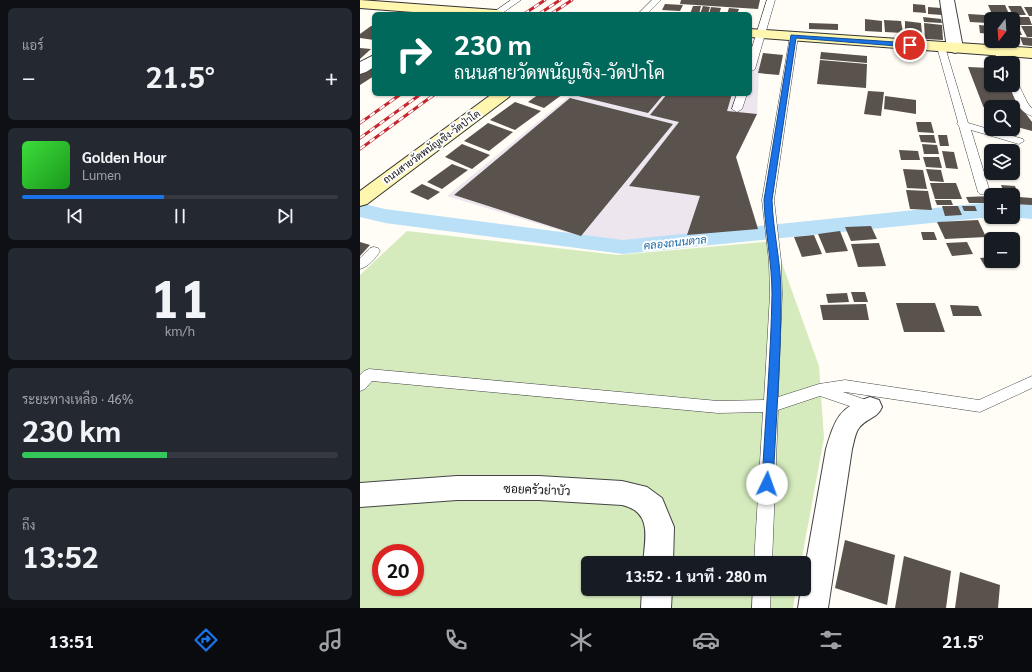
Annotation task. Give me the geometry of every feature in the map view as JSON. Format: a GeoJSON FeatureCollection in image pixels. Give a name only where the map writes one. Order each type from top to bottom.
{"type":"FeatureCollection","features":[{"type":"Feature","properties":{"kind":"main road"},"geometry":{"type":"LineString","coordinates":[[360,4],[443,12]]}},
{"type":"Feature","properties":{"kind":"main road"},"geometry":{"type":"LineString","coordinates":[[755,39],[794,36],[948,48],[995,56]]}},
{"type":"Feature","properties":{"kind":"main road"},"geometry":{"type":"LineString","coordinates":[[1009,56],[1032,53]]}},
{"type":"Feature","properties":{"kind":"main road","name":"ถนนสายวัดพนัญเชิง-วัดป่าโค"},"geometry":{"type":"LineString","coordinates":[[360,200],[500,96]]}},
{"type":"Feature","properties":{"kind":"street"},"geometry":{"type":"LineString","coordinates":[[947,0],[948,48]]}},
{"type":"Feature","properties":{"kind":"street"},"geometry":{"type":"LineString","coordinates":[[360,69],[372,61]]}},
{"type":"Feature","properties":{"kind":"street"},"geometry":{"type":"LineString","coordinates":[[813,608],[839,450],[846,424],[853,416],[870,407]]}},
{"type":"Feature","properties":{"kind":"street","name":"ซอยครัวย่าบัว"},"geometry":{"type":"LineString","coordinates":[[360,495],[457,488],[539,488],[622,493],[637,496],[652,507],[660,527],[658,556]]}},
{"type":"Feature","properties":{"kind":"street"},"geometry":{"type":"LineString","coordinates":[[656,608],[657,596]]}},
{"type":"Feature","properties":{"kind":"lane"},"geometry":{"type":"LineString","coordinates":[[498,12],[517,0]]}},
{"type":"Feature","properties":{"kind":"lane"},"geometry":{"type":"LineString","coordinates":[[644,12],[657,0]]}},
{"type":"Feature","properties":{"kind":"lane"},"geometry":{"type":"LineString","coordinates":[[752,57],[755,39],[771,0]]}},
{"type":"Feature","properties":{"kind":"lane"},"geometry":{"type":"LineString","coordinates":[[763,556],[772,405],[776,294],[773,243],[768,216],[768,200],[794,36]]}},
{"type":"Feature","properties":{"kind":"lane"},"geometry":{"type":"LineString","coordinates":[[948,48],[962,124],[984,192]]}},
{"type":"Feature","properties":{"kind":"lane"},"geometry":{"type":"LineString","coordinates":[[1017,92],[1023,106],[1032,113]]}},
{"type":"Feature","properties":{"kind":"lane"},"geometry":{"type":"LineString","coordinates":[[737,109],[741,96]]}},
{"type":"Feature","properties":{"kind":"lane"},"geometry":{"type":"LineString","coordinates":[[962,124],[1019,141]]}},
{"type":"Feature","properties":{"kind":"lane"},"geometry":{"type":"LineString","coordinates":[[360,265],[374,251]]}},
{"type":"Feature","properties":{"kind":"lane"},"geometry":{"type":"LineString","coordinates":[[363,378],[718,407],[772,405],[830,386],[845,386],[980,406],[1032,382]]}},
{"type":"Feature","properties":{"kind":"lane"},"geometry":{"type":"LineString","coordinates":[[819,390],[870,407]]}},
{"type":"Feature","properties":{"kind":"lane"},"geometry":{"type":"LineString","coordinates":[[761,608],[762,596]]}},
{"type":"Feature","properties":{"kind":"shaded area"},"geometry":{"type":"Polygon","coordinates":[[[752,47],[760,48],[757,114],[736,157],[758,229],[625,241],[578,236],[447,196],[570,96],[752,96],[752,47]]]}},
{"type":"Feature","properties":{"kind":"green space"},"geometry":{"type":"Polygon","coordinates":[[[407,231],[618,255],[774,241],[819,366],[824,438],[802,556],[581,556],[581,596],[795,596],[793,608],[360,608],[360,275],[407,231]]]}},
{"type":"Feature","properties":{"kind":"building"},"geometry":{"type":"Polygon","coordinates":[[[681,0],[760,0],[758,9],[680,4],[681,0]]]}},
{"type":"Feature","properties":{"kind":"building"},"geometry":{"type":"Polygon","coordinates":[[[665,4],[683,5],[680,11],[662,10],[665,4]]]}},
{"type":"Feature","properties":{"kind":"building"},"geometry":{"type":"Polygon","coordinates":[[[913,4],[925,5],[926,13],[913,12],[913,4]]]}},
{"type":"Feature","properties":{"kind":"building"},"geometry":{"type":"Polygon","coordinates":[[[988,5],[1005,5],[1008,12],[991,12],[988,5]]]}},
{"type":"Feature","properties":{"kind":"building"},"geometry":{"type":"Polygon","coordinates":[[[693,6],[701,6],[700,12],[691,12],[693,6]]]}},
{"type":"Feature","properties":{"kind":"building"},"geometry":{"type":"Polygon","coordinates":[[[703,6],[710,7],[709,12],[701,12],[703,6]]]}},
{"type":"Feature","properties":{"kind":"building"},"geometry":{"type":"Polygon","coordinates":[[[1008,6],[1021,6],[1026,15],[1020,15],[1020,12],[1011,12],[1008,6]]]}},
{"type":"Feature","properties":{"kind":"building"},"geometry":{"type":"Polygon","coordinates":[[[711,7],[721,8],[720,12],[710,12],[711,7]]]}},
{"type":"Feature","properties":{"kind":"building"},"geometry":{"type":"Polygon","coordinates":[[[928,7],[941,8],[942,15],[928,14],[928,7]]]}},
{"type":"Feature","properties":{"kind":"building"},"geometry":{"type":"Polygon","coordinates":[[[1024,7],[1032,7],[1032,16],[1029,16],[1024,7]]]}},
{"type":"Feature","properties":{"kind":"building"},"geometry":{"type":"Polygon","coordinates":[[[729,8],[739,9],[738,12],[728,12],[729,8]]]}},
{"type":"Feature","properties":{"kind":"building"},"geometry":{"type":"Polygon","coordinates":[[[968,14],[984,15],[984,23],[970,22],[968,14]]]}},
{"type":"Feature","properties":{"kind":"building"},"geometry":{"type":"Polygon","coordinates":[[[923,17],[941,19],[942,23],[924,22],[923,17]]]}},
{"type":"Feature","properties":{"kind":"building"},"geometry":{"type":"Polygon","coordinates":[[[1020,17],[1029,17],[1032,25],[1020,25],[1020,17]]]}},
{"type":"Feature","properties":{"kind":"building"},"geometry":{"type":"Polygon","coordinates":[[[865,19],[882,21],[882,32],[865,31],[865,19]]]}},
{"type":"Feature","properties":{"kind":"building"},"geometry":{"type":"Polygon","coordinates":[[[884,20],[901,21],[903,33],[885,32],[884,20]]]}},
{"type":"Feature","properties":{"kind":"building"},"geometry":{"type":"Polygon","coordinates":[[[905,21],[921,23],[922,34],[905,33],[905,21]]]}},
{"type":"Feature","properties":{"kind":"building"},"geometry":{"type":"Polygon","coordinates":[[[809,23],[838,24],[838,30],[809,29],[809,23]]]}},
{"type":"Feature","properties":{"kind":"building"},"geometry":{"type":"Polygon","coordinates":[[[924,23],[942,25],[943,40],[925,39],[924,23]]]}},
{"type":"Feature","properties":{"kind":"building"},"geometry":{"type":"Polygon","coordinates":[[[979,25],[984,25],[984,33],[980,33],[979,25]]]}},
{"type":"Feature","properties":{"kind":"building"},"geometry":{"type":"Polygon","coordinates":[[[372,26],[372,40],[360,38],[360,34],[372,26]]]}},
{"type":"Feature","properties":{"kind":"building"},"geometry":{"type":"Polygon","coordinates":[[[1021,26],[1032,26],[1032,37],[1027,37],[1021,26]]]}},
{"type":"Feature","properties":{"kind":"building"},"geometry":{"type":"Polygon","coordinates":[[[1020,37],[1032,38],[1032,46],[1023,45],[1020,37]]]}},
{"type":"Feature","properties":{"kind":"building"},"geometry":{"type":"Polygon","coordinates":[[[360,48],[371,49],[360,59],[360,48]]]}},
{"type":"Feature","properties":{"kind":"building"},"geometry":{"type":"Polygon","coordinates":[[[821,52],[867,56],[867,63],[820,59],[821,52]]]}},
{"type":"Feature","properties":{"kind":"building"},"geometry":{"type":"Polygon","coordinates":[[[763,53],[783,55],[779,75],[758,73],[763,53]]]}},
{"type":"Feature","properties":{"kind":"building"},"geometry":{"type":"Polygon","coordinates":[[[820,60],[867,64],[866,88],[817,84],[820,60]]]}},
{"type":"Feature","properties":{"kind":"building"},"geometry":{"type":"Polygon","coordinates":[[[372,65],[372,77],[360,85],[360,72],[372,65]]]}},
{"type":"Feature","properties":{"kind":"building"},"geometry":{"type":"Polygon","coordinates":[[[968,67],[984,68],[984,92],[1013,92],[1017,100],[984,100],[984,108],[968,67]]]}},
{"type":"Feature","properties":{"kind":"building"},"geometry":{"type":"Polygon","coordinates":[[[868,91],[884,92],[881,116],[864,114],[868,91]]]}},
{"type":"Feature","properties":{"kind":"building"},"geometry":{"type":"Polygon","coordinates":[[[536,96],[560,96],[544,108],[528,102],[536,96]]]}},
{"type":"Feature","properties":{"kind":"building"},"geometry":{"type":"Polygon","coordinates":[[[578,96],[662,96],[648,113],[578,96]]]}},
{"type":"Feature","properties":{"kind":"building"},"geometry":{"type":"Polygon","coordinates":[[[665,96],[731,96],[727,111],[757,114],[736,157],[758,229],[687,235],[700,196],[629,186],[679,122],[650,115],[665,96]]]}},
{"type":"Feature","properties":{"kind":"building"},"geometry":{"type":"Polygon","coordinates":[[[885,96],[916,100],[916,114],[884,109],[885,96]]]}},
{"type":"Feature","properties":{"kind":"building"},"geometry":{"type":"Polygon","coordinates":[[[570,98],[673,124],[581,236],[454,195],[570,98]]]}},
{"type":"Feature","properties":{"kind":"building"},"geometry":{"type":"Polygon","coordinates":[[[515,102],[541,111],[515,130],[490,120],[515,102]]]}},
{"type":"Feature","properties":{"kind":"building"},"geometry":{"type":"Polygon","coordinates":[[[1020,106],[1032,122],[1032,131],[1020,128],[1020,106]]]}},
{"type":"Feature","properties":{"kind":"building"},"geometry":{"type":"Polygon","coordinates":[[[916,122],[931,122],[934,133],[918,132],[916,122]]]}},
{"type":"Feature","properties":{"kind":"building"},"geometry":{"type":"Polygon","coordinates":[[[488,123],[513,132],[489,151],[464,141],[488,123]]]}},
{"type":"Feature","properties":{"kind":"building"},"geometry":{"type":"Polygon","coordinates":[[[919,135],[934,135],[936,143],[921,142],[919,135]]]}},
{"type":"Feature","properties":{"kind":"building"},"geometry":{"type":"Polygon","coordinates":[[[938,135],[947,135],[949,146],[940,146],[938,135]]]}},
{"type":"Feature","properties":{"kind":"building"},"geometry":{"type":"Polygon","coordinates":[[[462,144],[490,155],[472,169],[445,157],[462,144]]]}},
{"type":"Feature","properties":{"kind":"building"},"geometry":{"type":"Polygon","coordinates":[[[922,144],[937,145],[939,154],[924,154],[922,144]]]}},
{"type":"Feature","properties":{"kind":"building"},"geometry":{"type":"Polygon","coordinates":[[[899,150],[918,151],[920,160],[901,160],[899,150]]]}},
{"type":"Feature","properties":{"kind":"building"},"geometry":{"type":"Polygon","coordinates":[[[942,151],[954,152],[958,169],[946,168],[942,151]]]}},
{"type":"Feature","properties":{"kind":"building"},"geometry":{"type":"Polygon","coordinates":[[[923,157],[939,157],[942,168],[926,167],[923,157]]]}},
{"type":"Feature","properties":{"kind":"building"},"geometry":{"type":"Polygon","coordinates":[[[452,164],[468,170],[442,189],[427,182],[452,164]]]}},
{"type":"Feature","properties":{"kind":"building"},"geometry":{"type":"Polygon","coordinates":[[[903,169],[923,170],[927,189],[907,188],[903,169]]]}},
{"type":"Feature","properties":{"kind":"building"},"geometry":{"type":"Polygon","coordinates":[[[926,169],[941,170],[944,182],[930,181],[926,169]]]}},
{"type":"Feature","properties":{"kind":"building"},"geometry":{"type":"Polygon","coordinates":[[[930,183],[956,183],[962,199],[935,199],[930,183]]]}},
{"type":"Feature","properties":{"kind":"building"},"geometry":{"type":"Polygon","coordinates":[[[422,184],[440,192],[428,200],[410,192],[422,184]]]}},
{"type":"Feature","properties":{"kind":"building"},"geometry":{"type":"Polygon","coordinates":[[[1001,185],[1015,186],[1016,188],[1002,188],[1001,185]]]}},
{"type":"Feature","properties":{"kind":"building"},"geometry":{"type":"Polygon","coordinates":[[[906,190],[928,191],[932,210],[910,209],[906,190]]]}},
{"type":"Feature","properties":{"kind":"building"},"geometry":{"type":"Polygon","coordinates":[[[984,196],[984,203],[969,203],[966,197],[984,196]]]}},
{"type":"Feature","properties":{"kind":"building"},"geometry":{"type":"Polygon","coordinates":[[[1020,197],[1032,198],[1032,205],[1020,204],[1020,197]]]}},
{"type":"Feature","properties":{"kind":"building"},"geometry":{"type":"Polygon","coordinates":[[[935,200],[951,200],[953,205],[937,205],[935,200]]]}},
{"type":"Feature","properties":{"kind":"building"},"geometry":{"type":"Polygon","coordinates":[[[942,206],[958,206],[962,215],[945,216],[942,206]]]}},
{"type":"Feature","properties":{"kind":"building"},"geometry":{"type":"Polygon","coordinates":[[[962,206],[975,206],[977,211],[964,211],[962,206]]]}},
{"type":"Feature","properties":{"kind":"building"},"geometry":{"type":"Polygon","coordinates":[[[978,220],[984,233],[984,237],[945,239],[937,222],[978,220]]]}},
{"type":"Feature","properties":{"kind":"building"},"geometry":{"type":"Polygon","coordinates":[[[871,226],[877,239],[851,241],[845,227],[871,226]]]}},
{"type":"Feature","properties":{"kind":"building"},"geometry":{"type":"Polygon","coordinates":[[[840,231],[848,251],[826,253],[818,234],[840,231]]]}},
{"type":"Feature","properties":{"kind":"building"},"geometry":{"type":"Polygon","coordinates":[[[921,232],[934,232],[937,240],[923,240],[921,232]]]}},
{"type":"Feature","properties":{"kind":"building"},"geometry":{"type":"Polygon","coordinates":[[[814,235],[822,254],[802,257],[794,237],[814,235]]]}},
{"type":"Feature","properties":{"kind":"building"},"geometry":{"type":"Polygon","coordinates":[[[360,242],[370,245],[360,256],[360,242]]]}},
{"type":"Feature","properties":{"kind":"building"},"geometry":{"type":"Polygon","coordinates":[[[967,242],[973,254],[952,256],[946,243],[967,242]]]}},
{"type":"Feature","properties":{"kind":"building"},"geometry":{"type":"Polygon","coordinates":[[[879,243],[886,266],[858,267],[851,244],[879,243]]]}},
{"type":"Feature","properties":{"kind":"building"},"geometry":{"type":"Polygon","coordinates":[[[980,258],[984,258],[984,265],[980,258]]]}},
{"type":"Feature","properties":{"kind":"building"},"geometry":{"type":"Polygon","coordinates":[[[851,292],[865,292],[868,302],[854,302],[851,292]]]}},
{"type":"Feature","properties":{"kind":"building"},"geometry":{"type":"Polygon","coordinates":[[[847,293],[849,302],[828,303],[826,294],[847,293]]]}},
{"type":"Feature","properties":{"kind":"building"},"geometry":{"type":"Polygon","coordinates":[[[896,303],[935,303],[945,332],[904,332],[896,303]]]}},
{"type":"Feature","properties":{"kind":"building"},"geometry":{"type":"Polygon","coordinates":[[[866,304],[869,320],[823,320],[820,305],[866,304]]]}},
{"type":"Feature","properties":{"kind":"building"},"geometry":{"type":"Polygon","coordinates":[[[950,305],[978,306],[982,316],[953,316],[950,305]]]}},
{"type":"Feature","properties":{"kind":"building"},"geometry":{"type":"Polygon","coordinates":[[[845,540],[895,555],[887,605],[835,588],[845,540]]]}},
{"type":"Feature","properties":{"kind":"building"},"geometry":{"type":"Polygon","coordinates":[[[904,556],[951,571],[946,608],[895,608],[904,556]]]}},
{"type":"Feature","properties":{"kind":"building"},"geometry":{"type":"Polygon","coordinates":[[[960,572],[1000,585],[998,608],[955,608],[960,572]]]}},
{"type":"Feature","properties":{"kind":"waterway","name":"คลองถนนตาล"},"geometry":{"type":"LineString","coordinates":[[360,210],[385,216],[623,247],[984,210]]}},
{"type":"Feature","properties":{"kind":"waterway","name":"คลองถนนตาล"},"geometry":{"type":"LineString","coordinates":[[1020,211],[1032,212]]}},
{"type":"Feature","properties":{"kind":"railway"},"geometry":{"type":"LineString","coordinates":[[527,12],[545,0]]}},
{"type":"Feature","properties":{"kind":"railway"},"geometry":{"type":"LineString","coordinates":[[542,12],[560,0]]}},
{"type":"Feature","properties":{"kind":"railway"},"geometry":{"type":"LineString","coordinates":[[554,12],[572,0]]}},
{"type":"Feature","properties":{"kind":"railway"},"geometry":{"type":"LineString","coordinates":[[360,123],[398,96]]}},
{"type":"Feature","properties":{"kind":"railway"},"geometry":{"type":"LineString","coordinates":[[360,138],[418,96]]}},
{"type":"Feature","properties":{"kind":"railway"},"geometry":{"type":"LineString","coordinates":[[360,149],[432,96]]}},
{"type":"Feature","properties":{"kind":"route"},"geometry":{"type":"LineString","coordinates":[[767,484],[772,405],[776,294],[775,260],[768,216],[768,200],[794,36],[910,45]]}}]}
